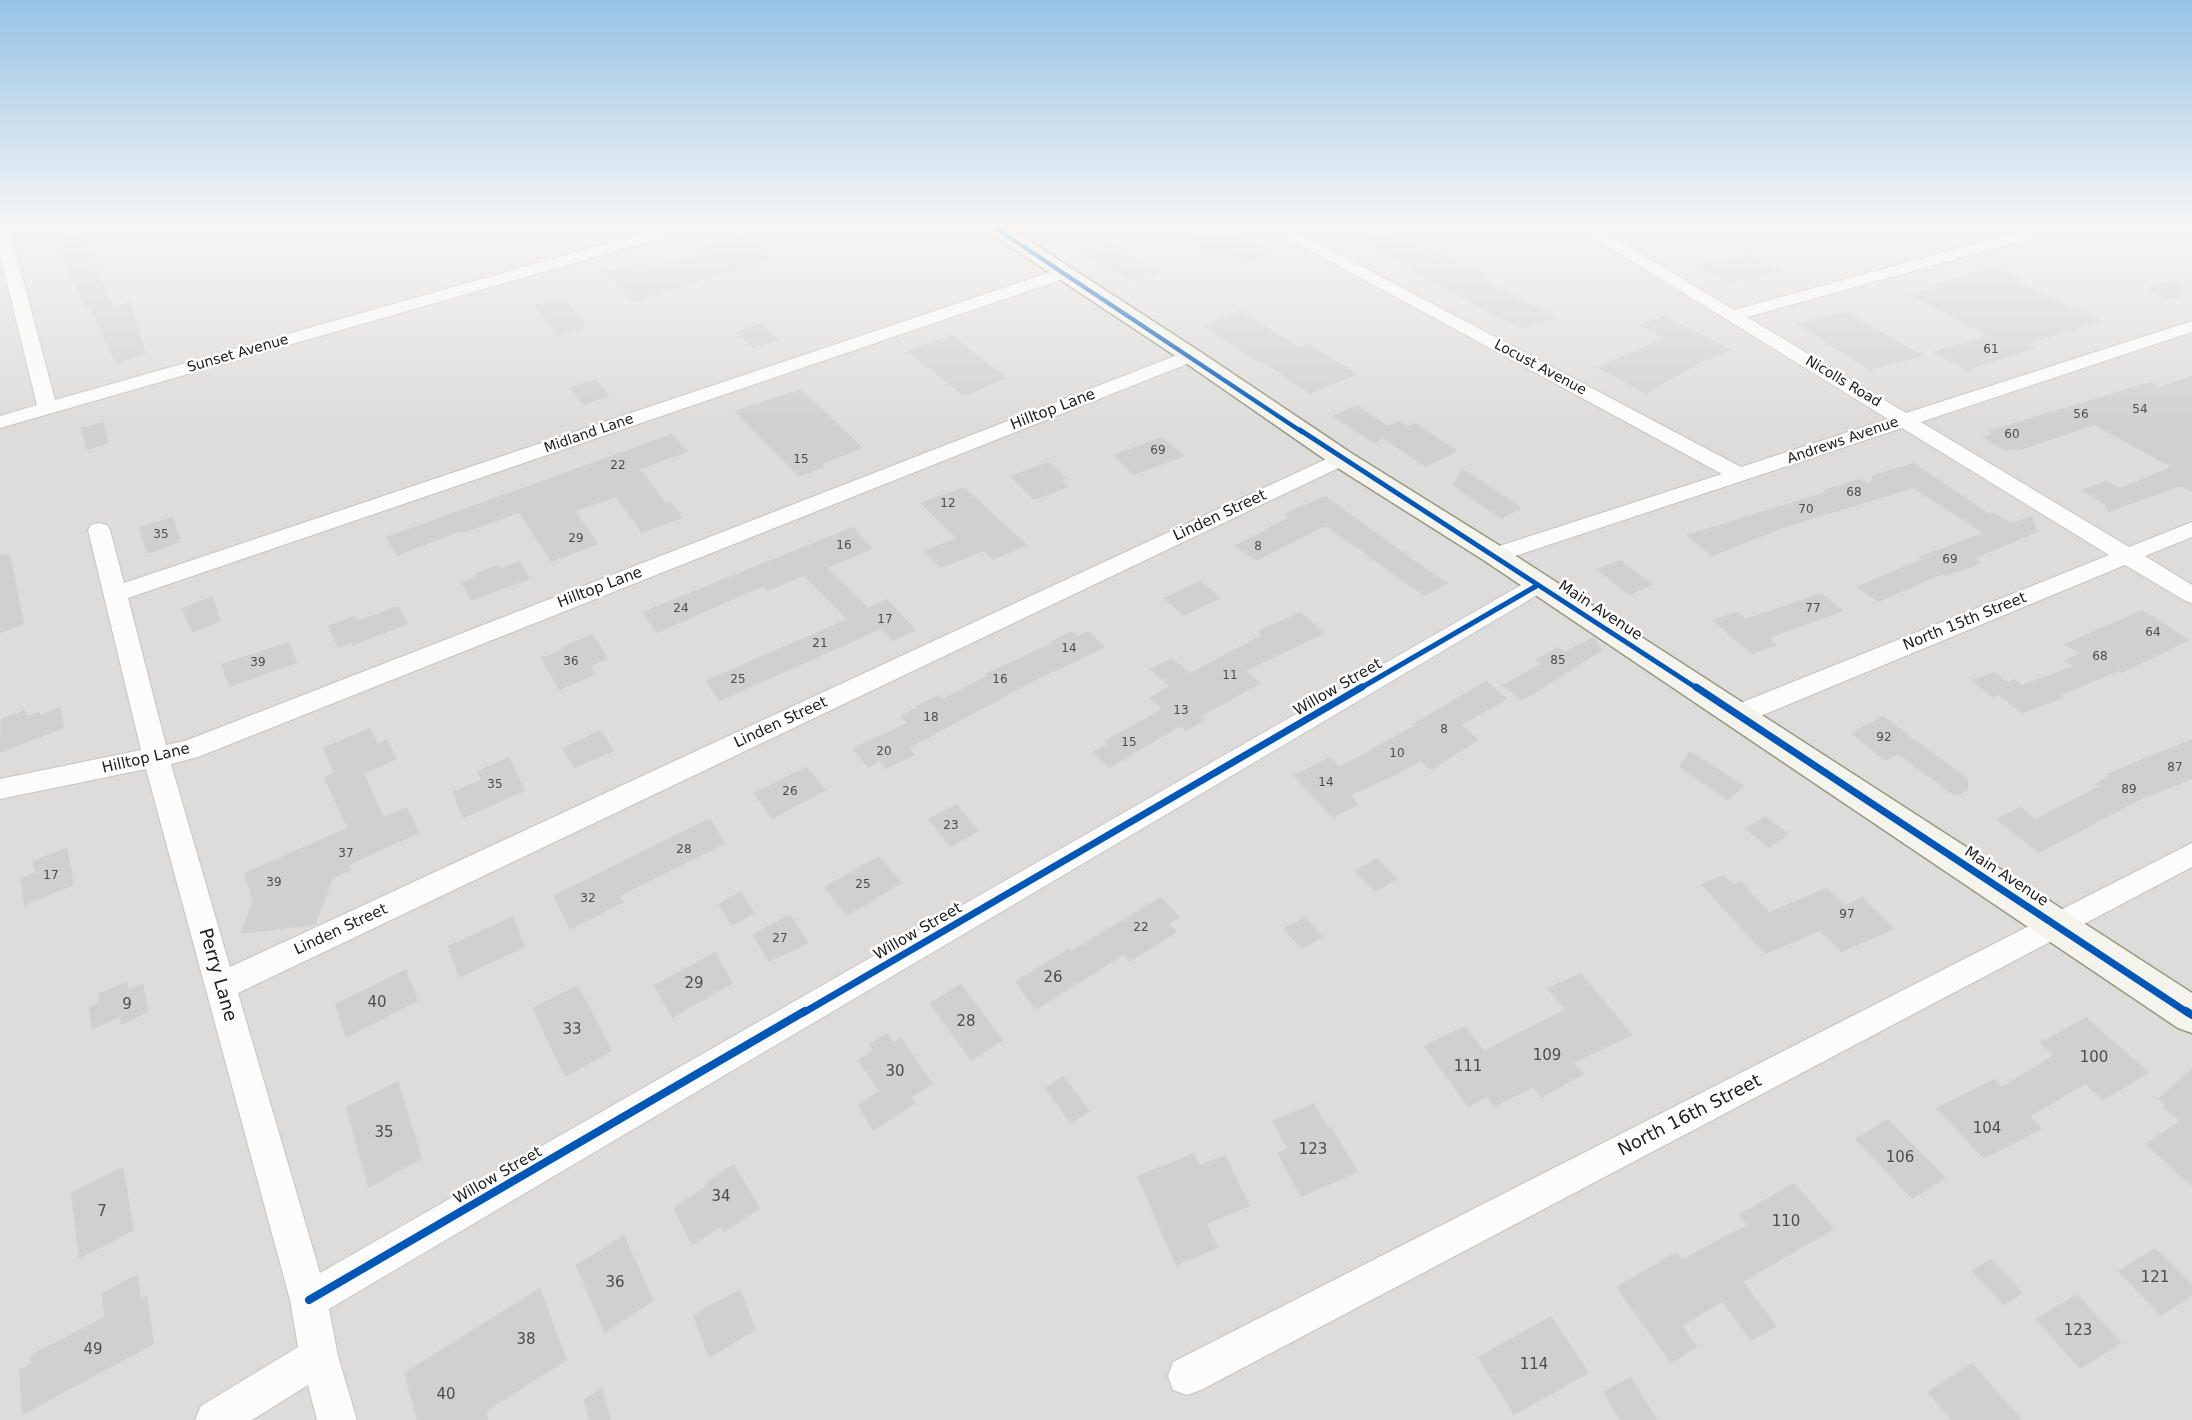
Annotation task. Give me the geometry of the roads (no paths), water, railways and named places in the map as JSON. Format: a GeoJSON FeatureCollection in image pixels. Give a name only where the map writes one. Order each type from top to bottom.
{"type":"FeatureCollection","features":[{"type":"Feature","properties":{"kind":"street"},"geometry":{"type":"LineString","coordinates":[[18,293],[47,408]]}},
{"type":"Feature","properties":{"kind":"street","name":"Sunset Avenue"},"geometry":{"type":"LineString","coordinates":[[0,422],[450,293]]}},
{"type":"Feature","properties":{"kind":"street","name":"Midland Lane"},"geometry":{"type":"LineString","coordinates":[[115,594],[1003,293]]}},
{"type":"Feature","properties":{"kind":"street","name":"Main Avenue"},"geometry":{"type":"LineString","coordinates":[[1094,293],[1342,459],[1495,555],[2192,1015]]}},
{"type":"Feature","properties":{"kind":"street","name":"Locust Avenue"},"geometry":{"type":"LineString","coordinates":[[1402,293],[1740,475]]}},
{"type":"Feature","properties":{"kind":"street","name":"Nicolls Road"},"geometry":{"type":"LineString","coordinates":[[1696,293],[2192,595]]}},
{"type":"Feature","properties":{"kind":"street"},"geometry":{"type":"LineString","coordinates":[[1732,316],[1814,293]]}},
{"type":"Feature","properties":{"kind":"street","name":"Andrews Avenue"},"geometry":{"type":"LineString","coordinates":[[1495,555],[2192,326]]}},
{"type":"Feature","properties":{"kind":"street","name":"Hilltop Lane"},"geometry":{"type":"LineString","coordinates":[[0,789],[189,750],[1191,356]]}},
{"type":"Feature","properties":{"kind":"street","name":"Linden Street"},"geometry":{"type":"LineString","coordinates":[[220,987],[1342,459]]}},
{"type":"Feature","properties":{"kind":"street","name":"North 15th Street"},"geometry":{"type":"LineString","coordinates":[[1737,715],[2192,529]]}},
{"type":"Feature","properties":{"kind":"street","name":"Perry Lane"},"geometry":{"type":"LineString","coordinates":[[99,530],[156,758],[309,1300],[336,1420]]}},
{"type":"Feature","properties":{"kind":"street","name":"Willow Street"},"geometry":{"type":"LineString","coordinates":[[309,1300],[1538,585]]}},
{"type":"Feature","properties":{"kind":"street","name":"North 16th Street"},"geometry":{"type":"LineString","coordinates":[[1187,1376],[2192,854]]}},
{"type":"Feature","properties":{"kind":"street"},"geometry":{"type":"LineString","coordinates":[[215,1420],[320,1356]]}}]}
